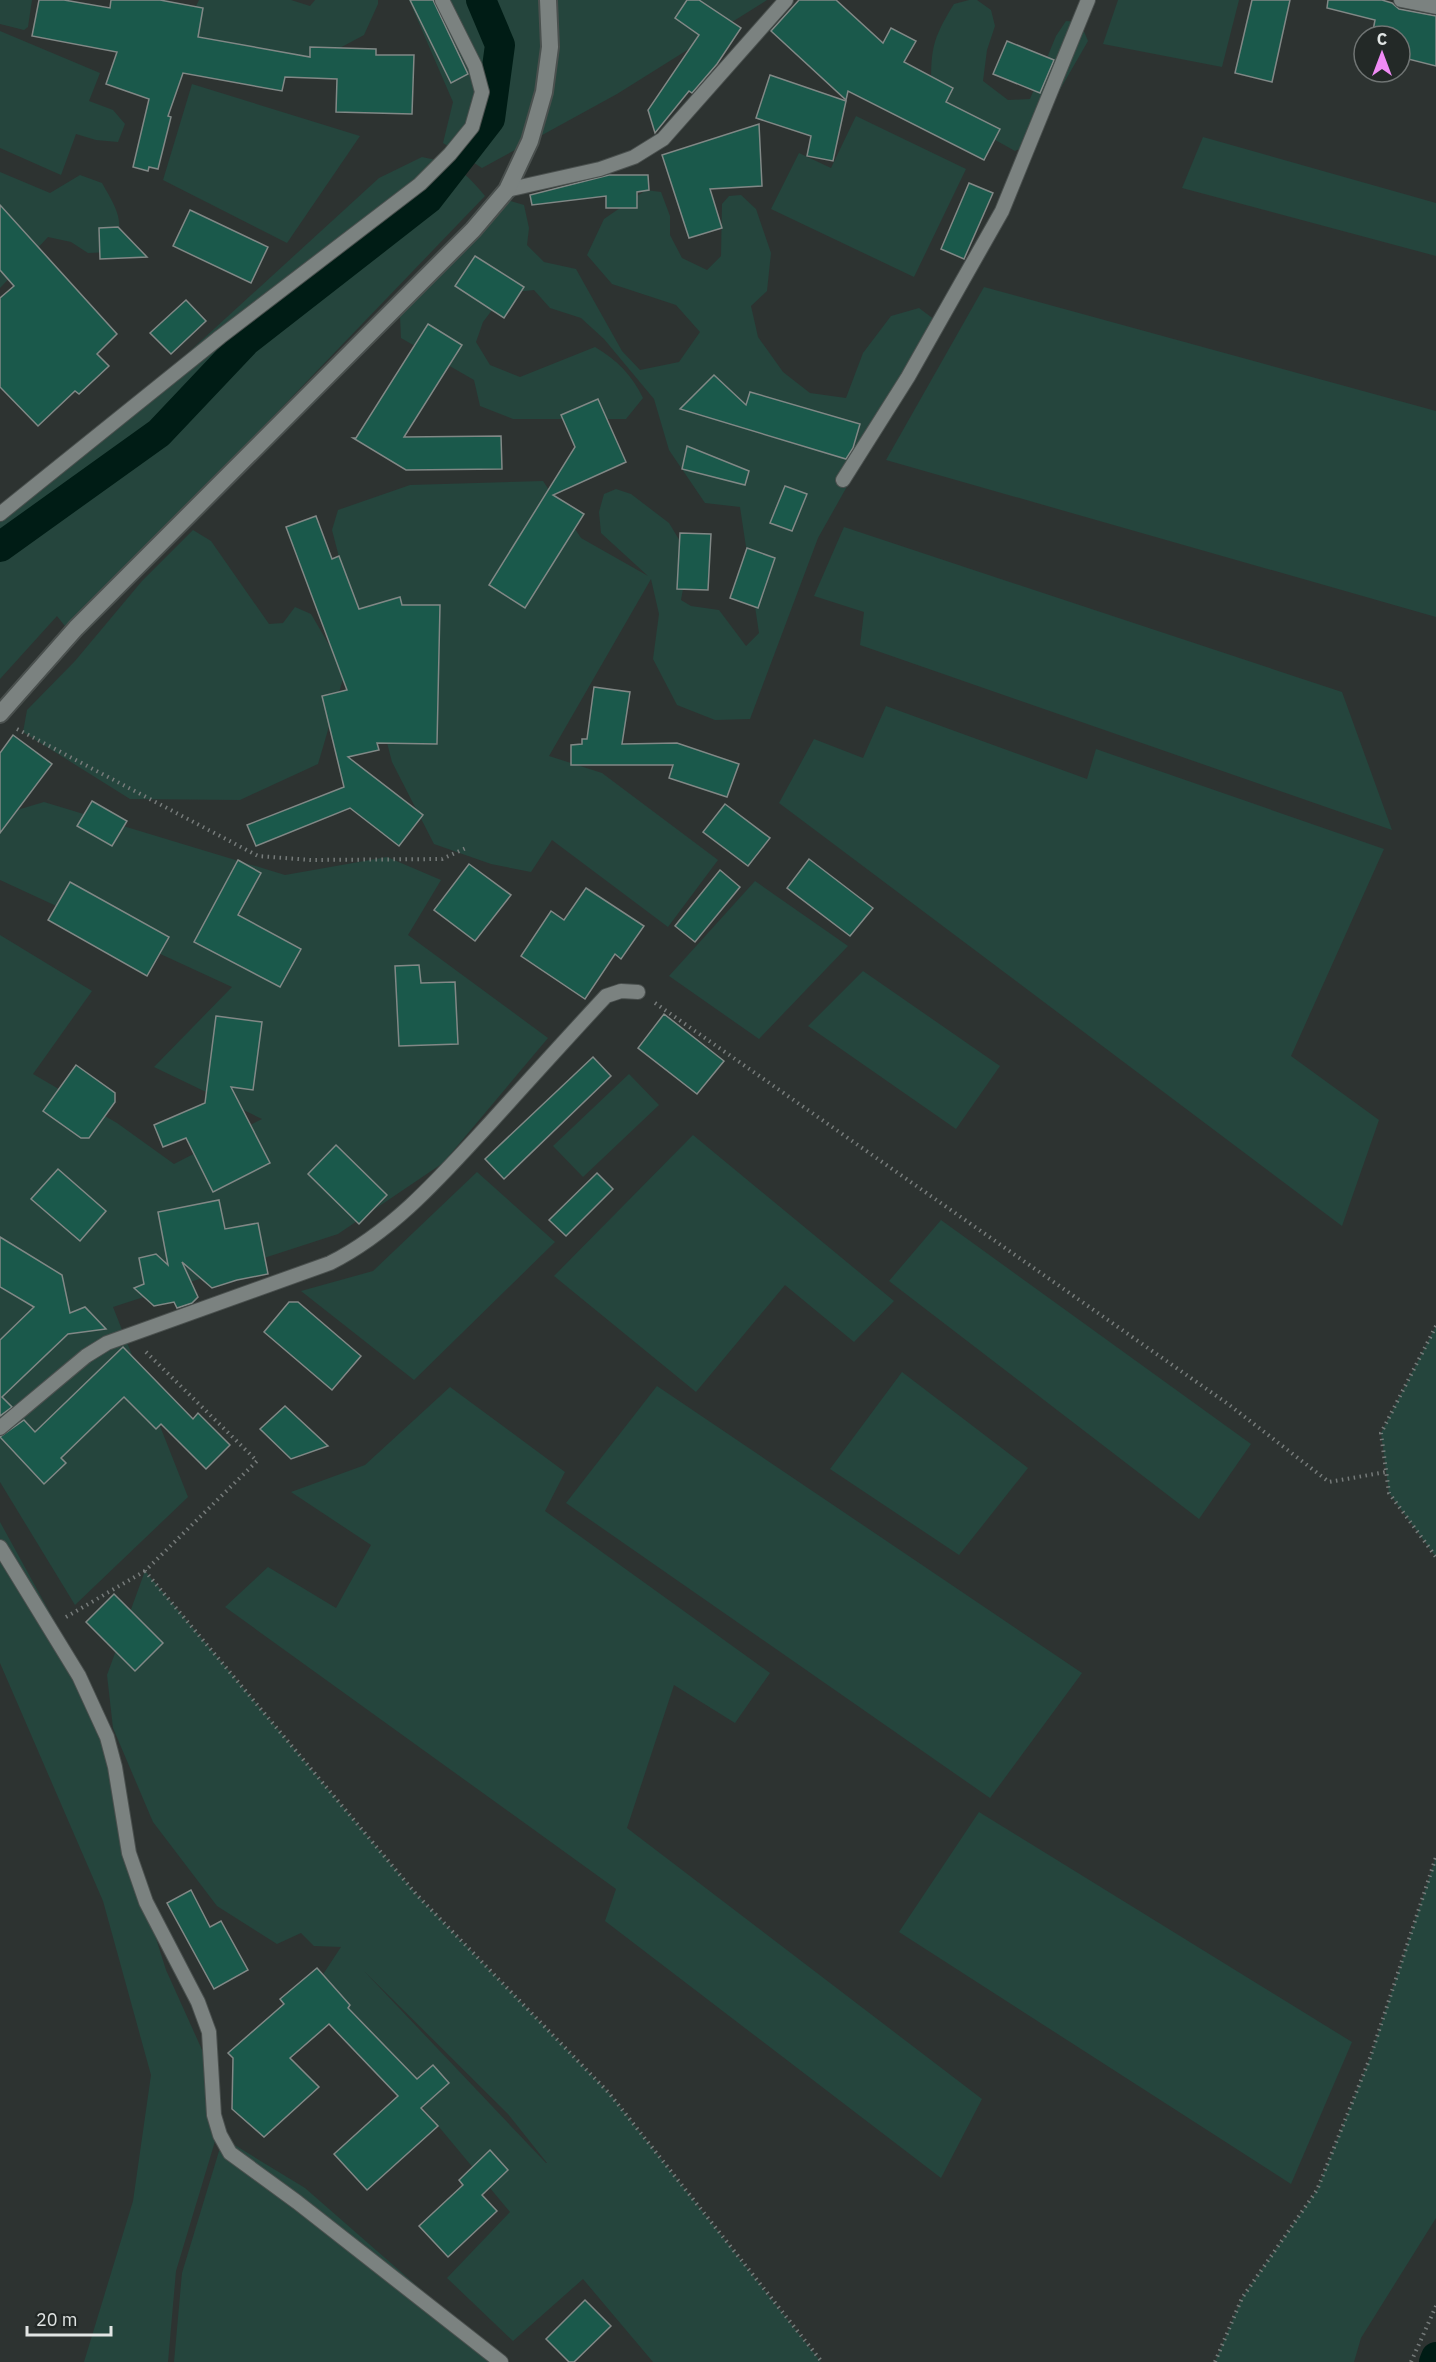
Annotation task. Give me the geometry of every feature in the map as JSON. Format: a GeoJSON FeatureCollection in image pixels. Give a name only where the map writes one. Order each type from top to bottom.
{"type":"FeatureCollection","features":[{"type":"Feature","properties":{"kind":"street"},"geometry":{"type":"LineString","coordinates":[[5,720],[76,628],[473,231],[507,190],[530,141],[544,92],[550,47],[548,0]]}},
{"type":"Feature","properties":{"kind":"lane"},"geometry":{"type":"LineString","coordinates":[[0,514],[220,337],[420,184],[450,154],[472,127],[482,92],[475,66],[442,0]]}},
{"type":"Feature","properties":{"kind":"lane"},"geometry":{"type":"LineString","coordinates":[[507,190],[600,169],[634,157],[663,139],[786,0]]}},
{"type":"Feature","properties":{"kind":"lane"},"geometry":{"type":"LineString","coordinates":[[843,480],[908,376],[1002,211],[1037,131],[1088,0]]}},
{"type":"Feature","properties":{"kind":"lane"},"geometry":{"type":"LineString","coordinates":[[1401,0],[1436,8]]}},
{"type":"Feature","properties":{"kind":"lane"},"geometry":{"type":"LineString","coordinates":[[0,1428],[86,1356],[129,1334],[330,1263],[355,1250],[378,1234],[442,1175],[606,996],[621,991],[638,992]]}},
{"type":"Feature","properties":{"kind":"lane"},"geometry":{"type":"LineString","coordinates":[[0,1547],[79,1676],[100,1718],[115,1767],[129,1853],[146,1902],[198,2002],[209,2032],[214,2115],[220,2135],[230,2153],[297,2202],[501,2362]]}},
{"type":"Feature","properties":{"kind":"path"},"geometry":{"type":"LineString","coordinates":[[5,720],[258,856],[311,860],[442,858],[466,848]]}},
{"type":"Feature","properties":{"kind":"path"},"geometry":{"type":"LineString","coordinates":[[638,992],[1228,1404],[1329,1482],[1386,1472]]}},
{"type":"Feature","properties":{"kind":"path"},"geometry":{"type":"LineString","coordinates":[[1436,1326],[1381,1434],[1389,1493],[1436,1557]]}},
{"type":"Feature","properties":{"kind":"path"},"geometry":{"type":"LineString","coordinates":[[50,1627],[145,1571],[257,1461],[129,1334]]}},
{"type":"Feature","properties":{"kind":"path"},"geometry":{"type":"LineString","coordinates":[[145,1571],[416,1894],[609,2092],[822,2362]]}},
{"type":"Feature","properties":{"kind":"path"},"geometry":{"type":"LineString","coordinates":[[1215,2362],[1242,2298],[1317,2190],[1370,2058],[1436,1857]]}},
{"type":"Feature","properties":{"kind":"path"},"geometry":{"type":"LineString","coordinates":[[1411,2362],[1436,2306]]}},
{"type":"Feature","properties":{"kind":"green space"},"geometry":{"type":"Polygon","coordinates":[[[0,0],[32,0],[28,27],[24,30],[0,24],[0,0]]]}},
{"type":"Feature","properties":{"kind":"green space"},"geometry":{"type":"Polygon","coordinates":[[[199,0],[291,0],[310,6],[315,0],[378,0],[378,4],[364,35],[321,58],[265,67],[189,33],[191,16],[199,0]]]}},
{"type":"Feature","properties":{"kind":"green space"},"geometry":{"type":"Polygon","coordinates":[[[409,0],[767,0],[617,94],[482,168],[443,143],[453,102],[409,0]]]}},
{"type":"Feature","properties":{"kind":"green space"},"geometry":{"type":"Polygon","coordinates":[[[977,0],[991,10],[995,26],[987,50],[983,81],[1008,100],[1030,99],[1056,36],[1066,21],[1080,22],[1088,41],[1028,145],[1015,151],[972,127],[931,93],[932,56],[941,27],[954,4],[977,0]]]}},
{"type":"Feature","properties":{"kind":"green space"},"geometry":{"type":"Polygon","coordinates":[[[1118,0],[1239,0],[1222,67],[1103,44],[1118,0]]]}},
{"type":"Feature","properties":{"kind":"green space"},"geometry":{"type":"Polygon","coordinates":[[[0,31],[100,73],[89,101],[113,110],[125,124],[118,142],[96,140],[76,134],[61,175],[0,148],[0,31]]]}},
{"type":"Feature","properties":{"kind":"green space"},"geometry":{"type":"Polygon","coordinates":[[[192,84],[360,136],[287,243],[163,180],[192,84]]]}},
{"type":"Feature","properties":{"kind":"green space"},"geometry":{"type":"Polygon","coordinates":[[[856,116],[966,169],[914,277],[771,209],[799,153],[831,168],[856,116]]]}},
{"type":"Feature","properties":{"kind":"green space"},"geometry":{"type":"Polygon","coordinates":[[[1203,137],[1436,203],[1436,256],[1182,188],[1203,137]]]}},
{"type":"Feature","properties":{"kind":"green space"},"geometry":{"type":"Polygon","coordinates":[[[422,157],[458,169],[485,196],[68,630],[57,616],[0,679],[0,508],[143,394],[379,178],[422,157]]]}},
{"type":"Feature","properties":{"kind":"green space"},"geometry":{"type":"Polygon","coordinates":[[[0,172],[50,193],[80,175],[102,183],[118,216],[119,233],[111,252],[88,253],[71,242],[48,237],[0,288],[0,172]]]}},
{"type":"Feature","properties":{"kind":"green space"},"geometry":{"type":"Polygon","coordinates":[[[646,190],[661,192],[670,216],[670,235],[682,258],[707,270],[721,256],[722,204],[729,196],[741,195],[756,209],[771,253],[767,291],[751,306],[758,337],[783,372],[810,393],[846,398],[863,353],[891,316],[919,308],[939,323],[818,538],[750,719],[715,720],[677,705],[653,659],[659,614],[651,579],[549,756],[602,773],[718,860],[668,927],[552,840],[531,872],[491,864],[434,844],[392,762],[332,530],[338,510],[410,485],[543,481],[581,538],[648,576],[601,533],[599,512],[604,494],[616,489],[631,494],[669,523],[689,556],[681,600],[691,606],[719,610],[746,646],[759,633],[740,507],[705,503],[669,450],[654,399],[604,339],[581,318],[550,308],[534,290],[505,293],[483,322],[476,342],[490,365],[520,377],[595,347],[623,369],[643,398],[626,419],[513,419],[480,406],[474,380],[401,338],[400,316],[432,275],[504,199],[524,205],[529,228],[527,245],[544,262],[576,269],[622,351],[640,370],[679,362],[700,332],[676,305],[612,284],[587,255],[604,219],[646,190]]]}},
{"type":"Feature","properties":{"kind":"green space"},"geometry":{"type":"Polygon","coordinates":[[[984,287],[1436,411],[1436,617],[886,460],[984,287]]]}},
{"type":"Feature","properties":{"kind":"green space"},"geometry":{"type":"Polygon","coordinates":[[[844,527],[1342,692],[1392,830],[860,645],[864,612],[814,596],[844,527]]]}},
{"type":"Feature","properties":{"kind":"green space"},"geometry":{"type":"Polygon","coordinates":[[[193,530],[211,541],[269,624],[283,623],[295,607],[311,614],[345,672],[318,764],[240,800],[130,799],[23,732],[27,710],[75,661],[142,581],[193,530]]]}},
{"type":"Feature","properties":{"kind":"green space"},"geometry":{"type":"Polygon","coordinates":[[[886,706],[1087,779],[1096,749],[1384,849],[1291,1056],[1379,1120],[1342,1226],[779,803],[814,739],[863,758],[886,706]]]}},
{"type":"Feature","properties":{"kind":"green space"},"geometry":{"type":"Polygon","coordinates":[[[44,802],[285,875],[387,857],[441,880],[408,935],[548,1038],[443,1163],[338,1234],[113,1307],[188,1497],[75,1605],[0,1482],[0,935],[92,991],[33,1074],[117,1123],[174,1164],[262,1119],[154,1067],[232,987],[0,880],[0,815],[44,802]]]}},
{"type":"Feature","properties":{"kind":"green space"},"geometry":{"type":"Polygon","coordinates":[[[755,881],[848,946],[759,1039],[669,976],[755,881]]]}},
{"type":"Feature","properties":{"kind":"green space"},"geometry":{"type":"Polygon","coordinates":[[[863,971],[1000,1066],[956,1129],[808,1026],[863,971]]]}},
{"type":"Feature","properties":{"kind":"green space"},"geometry":{"type":"Polygon","coordinates":[[[629,1074],[659,1105],[583,1177],[553,1146],[629,1074]]]}},
{"type":"Feature","properties":{"kind":"green space"},"geometry":{"type":"Polygon","coordinates":[[[693,1135],[894,1301],[854,1342],[785,1285],[696,1392],[554,1276],[693,1135]]]}},
{"type":"Feature","properties":{"kind":"green space"},"geometry":{"type":"Polygon","coordinates":[[[477,1172],[555,1242],[414,1380],[301,1291],[373,1271],[477,1172]]]}},
{"type":"Feature","properties":{"kind":"green space"},"geometry":{"type":"Polygon","coordinates":[[[941,1220],[1251,1444],[1199,1519],[889,1281],[941,1220]]]}},
{"type":"Feature","properties":{"kind":"green space"},"geometry":{"type":"Polygon","coordinates":[[[1436,1326],[1436,1557],[1389,1493],[1381,1433],[1436,1326]]]}},
{"type":"Feature","properties":{"kind":"green space"},"geometry":{"type":"Polygon","coordinates":[[[902,1372],[1028,1468],[959,1555],[830,1469],[902,1372]]]}},
{"type":"Feature","properties":{"kind":"green space"},"geometry":{"type":"Polygon","coordinates":[[[657,1386],[1082,1673],[990,1798],[566,1503],[657,1386]]]}},
{"type":"Feature","properties":{"kind":"green space"},"geometry":{"type":"Polygon","coordinates":[[[450,1387],[565,1472],[545,1511],[770,1673],[735,1723],[674,1685],[627,1828],[982,2099],[941,2178],[605,1921],[616,1889],[225,1607],[268,1567],[336,1608],[371,1545],[291,1492],[365,1465],[450,1387]]]}},
{"type":"Feature","properties":{"kind":"green space"},"geometry":{"type":"Polygon","coordinates":[[[0,1522],[88,1682],[128,1850],[166,1970],[203,2052],[219,2128],[176,2271],[168,2362],[84,2362],[133,2201],[151,2075],[103,1901],[0,1663],[0,1522]]]}},
{"type":"Feature","properties":{"kind":"green space"},"geometry":{"type":"Polygon","coordinates":[[[145,1571],[416,1894],[609,2093],[821,2362],[653,2362],[583,2279],[513,2341],[447,2278],[510,2212],[318,1982],[341,1947],[314,1946],[301,1933],[277,1944],[217,1906],[153,1822],[113,1728],[107,1675],[145,1571]],[[364,1971],[547,2163],[508,2114],[364,1971]]]}},
{"type":"Feature","properties":{"kind":"green space"},"geometry":{"type":"Polygon","coordinates":[[[979,1812],[1352,2042],[1291,2184],[899,1932],[979,1812]]]}},
{"type":"Feature","properties":{"kind":"green space"},"geometry":{"type":"Polygon","coordinates":[[[1436,1857],[1436,2218],[1361,2338],[1354,2362],[1215,2362],[1242,2298],[1317,2190],[1370,2058],[1436,1857]]]}},
{"type":"Feature","properties":{"kind":"green space"},"geometry":{"type":"Polygon","coordinates":[[[223,2138],[305,2188],[504,2362],[174,2362],[182,2273],[223,2138]]]}},
{"type":"Feature","properties":{"kind":"building"},"geometry":{"type":"Polygon","coordinates":[[[39,0],[64,0],[110,8],[111,0],[160,0],[203,8],[198,37],[310,57],[310,47],[376,49],[376,55],[414,55],[412,114],[336,112],[337,79],[285,77],[282,91],[183,73],[168,116],[171,117],[158,169],[149,167],[148,171],[133,167],[149,99],[106,84],[117,52],[32,36],[39,0]]]}},
{"type":"Feature","properties":{"kind":"building"},"geometry":{"type":"Polygon","coordinates":[[[410,0],[433,0],[468,74],[451,83],[410,0]]]}},
{"type":"Feature","properties":{"kind":"building"},"geometry":{"type":"Polygon","coordinates":[[[687,0],[699,0],[741,28],[717,64],[692,93],[689,91],[655,133],[648,110],[699,35],[675,18],[687,0]]]}},
{"type":"Feature","properties":{"kind":"building"},"geometry":{"type":"Polygon","coordinates":[[[799,0],[836,0],[883,43],[891,28],[916,41],[904,62],[953,88],[946,102],[1000,129],[984,160],[848,91],[846,100],[771,31],[799,0]]]}},
{"type":"Feature","properties":{"kind":"building"},"geometry":{"type":"Polygon","coordinates":[[[1252,0],[1290,0],[1272,82],[1235,73],[1252,0]]]}},
{"type":"Feature","properties":{"kind":"building"},"geometry":{"type":"Polygon","coordinates":[[[1328,0],[1382,0],[1392,3],[1399,9],[1436,16],[1436,66],[1412,60],[1412,24],[1374,24],[1375,20],[1327,8],[1328,0]]]}},
{"type":"Feature","properties":{"kind":"building"},"geometry":{"type":"Polygon","coordinates":[[[1007,41],[1054,60],[1040,93],[993,74],[1007,41]]]}},
{"type":"Feature","properties":{"kind":"building"},"geometry":{"type":"Polygon","coordinates":[[[770,75],[846,101],[833,161],[807,156],[811,136],[756,118],[770,75]]]}},
{"type":"Feature","properties":{"kind":"building"},"geometry":{"type":"Polygon","coordinates":[[[759,124],[762,186],[710,189],[722,228],[689,238],[662,155],[759,124]]]}},
{"type":"Feature","properties":{"kind":"building"},"geometry":{"type":"Polygon","coordinates":[[[609,175],[648,175],[649,190],[637,192],[637,208],[606,208],[606,196],[532,205],[530,195],[609,175]]]}},
{"type":"Feature","properties":{"kind":"building"},"geometry":{"type":"Polygon","coordinates":[[[969,183],[993,193],[964,259],[941,249],[969,183]]]}},
{"type":"Feature","properties":{"kind":"building"},"geometry":{"type":"Polygon","coordinates":[[[0,205],[117,334],[97,354],[109,366],[79,394],[75,391],[38,426],[0,387],[0,298],[14,286],[0,270],[0,205]]]}},
{"type":"Feature","properties":{"kind":"building"},"geometry":{"type":"Polygon","coordinates":[[[190,210],[268,247],[251,283],[173,246],[190,210]]]}},
{"type":"Feature","properties":{"kind":"building"},"geometry":{"type":"Polygon","coordinates":[[[118,227],[147,257],[100,259],[99,228],[118,227]]]}},
{"type":"Feature","properties":{"kind":"building"},"geometry":{"type":"Polygon","coordinates":[[[475,256],[524,287],[504,318],[455,286],[475,256]]]}},
{"type":"Feature","properties":{"kind":"building"},"geometry":{"type":"Polygon","coordinates":[[[186,300],[206,321],[171,354],[150,333],[186,300]]]}},
{"type":"Feature","properties":{"kind":"building"},"geometry":{"type":"Polygon","coordinates":[[[428,324],[462,345],[404,437],[501,436],[502,469],[406,470],[353,438],[356,438],[428,324]]]}},
{"type":"Feature","properties":{"kind":"building"},"geometry":{"type":"Polygon","coordinates":[[[714,375],[746,405],[750,392],[860,424],[853,448],[846,459],[680,409],[714,375]]]}},
{"type":"Feature","properties":{"kind":"building"},"geometry":{"type":"Polygon","coordinates":[[[598,399],[626,462],[553,495],[584,514],[525,608],[489,585],[575,447],[561,415],[598,399]]]}},
{"type":"Feature","properties":{"kind":"building"},"geometry":{"type":"Polygon","coordinates":[[[687,446],[749,471],[745,485],[682,469],[687,446]]]}},
{"type":"Feature","properties":{"kind":"building"},"geometry":{"type":"Polygon","coordinates":[[[785,486],[807,494],[792,531],[770,523],[785,486]]]}},
{"type":"Feature","properties":{"kind":"building"},"geometry":{"type":"Polygon","coordinates":[[[316,516],[332,559],[339,556],[359,609],[400,597],[402,605],[440,605],[437,744],[377,743],[379,750],[348,757],[423,815],[399,846],[350,808],[256,846],[247,825],[344,787],[322,696],[347,690],[286,527],[316,516]]]}},
{"type":"Feature","properties":{"kind":"building"},"geometry":{"type":"Polygon","coordinates":[[[680,533],[711,534],[708,590],[677,589],[680,533]]]}},
{"type":"Feature","properties":{"kind":"building"},"geometry":{"type":"Polygon","coordinates":[[[747,548],[775,558],[758,608],[730,598],[747,548]]]}},
{"type":"Feature","properties":{"kind":"building"},"geometry":{"type":"Polygon","coordinates":[[[594,687],[630,692],[622,744],[677,743],[739,764],[727,797],[669,778],[673,765],[571,765],[571,745],[582,744],[582,739],[587,739],[594,687]]]}},
{"type":"Feature","properties":{"kind":"building"},"geometry":{"type":"Polygon","coordinates":[[[13,735],[52,764],[0,833],[0,753],[13,735]]]}},
{"type":"Feature","properties":{"kind":"building"},"geometry":{"type":"Polygon","coordinates":[[[92,801],[127,821],[112,846],[77,826],[92,801]]]}},
{"type":"Feature","properties":{"kind":"building"},"geometry":{"type":"Polygon","coordinates":[[[725,804],[770,838],[748,866],[703,832],[725,804]]]}},
{"type":"Feature","properties":{"kind":"building"},"geometry":{"type":"Polygon","coordinates":[[[809,859],[873,908],[850,936],[787,888],[809,859]]]}},
{"type":"Feature","properties":{"kind":"building"},"geometry":{"type":"Polygon","coordinates":[[[238,860],[261,873],[238,915],[301,949],[280,987],[194,942],[238,860]]]}},
{"type":"Feature","properties":{"kind":"building"},"geometry":{"type":"Polygon","coordinates":[[[469,864],[511,895],[475,941],[434,910],[469,864]]]}},
{"type":"Feature","properties":{"kind":"building"},"geometry":{"type":"Polygon","coordinates":[[[720,870],[740,887],[695,942],[675,926],[720,870]]]}},
{"type":"Feature","properties":{"kind":"building"},"geometry":{"type":"Polygon","coordinates":[[[70,882],[169,937],[147,976],[48,920],[70,882]]]}},
{"type":"Feature","properties":{"kind":"building"},"geometry":{"type":"Polygon","coordinates":[[[586,888],[644,926],[621,959],[615,954],[585,999],[521,956],[551,911],[564,920],[586,888]]]}},
{"type":"Feature","properties":{"kind":"building"},"geometry":{"type":"Polygon","coordinates":[[[419,965],[421,983],[455,982],[458,1044],[399,1046],[395,966],[419,965]]]}},
{"type":"Feature","properties":{"kind":"building"},"geometry":{"type":"Polygon","coordinates":[[[664,1014],[724,1061],[697,1094],[638,1048],[664,1014]]]}},
{"type":"Feature","properties":{"kind":"building"},"geometry":{"type":"Polygon","coordinates":[[[216,1016],[262,1022],[253,1090],[231,1087],[270,1163],[213,1192],[186,1138],[163,1147],[154,1125],[205,1103],[216,1016]]]}},
{"type":"Feature","properties":{"kind":"building"},"geometry":{"type":"Polygon","coordinates":[[[593,1057],[611,1076],[504,1179],[485,1159],[593,1057]]]}},
{"type":"Feature","properties":{"kind":"building"},"geometry":{"type":"Polygon","coordinates":[[[76,1065],[115,1093],[115,1102],[89,1138],[81,1138],[43,1111],[76,1065]]]}},
{"type":"Feature","properties":{"kind":"building"},"geometry":{"type":"Polygon","coordinates":[[[336,1145],[387,1195],[359,1224],[308,1174],[336,1145]]]}},
{"type":"Feature","properties":{"kind":"building"},"geometry":{"type":"Polygon","coordinates":[[[58,1169],[106,1211],[80,1241],[31,1199],[58,1169]]]}},
{"type":"Feature","properties":{"kind":"building"},"geometry":{"type":"Polygon","coordinates":[[[597,1173],[613,1189],[566,1236],[549,1220],[597,1173]]]}},
{"type":"Feature","properties":{"kind":"building"},"geometry":{"type":"Polygon","coordinates":[[[219,1200],[225,1229],[258,1223],[268,1274],[212,1288],[182,1262],[198,1297],[192,1303],[177,1308],[174,1302],[154,1306],[134,1288],[144,1284],[139,1258],[156,1254],[168,1265],[158,1212],[219,1200]]]}},
{"type":"Feature","properties":{"kind":"building"},"geometry":{"type":"Polygon","coordinates":[[[0,1237],[62,1275],[70,1313],[85,1307],[106,1329],[68,1334],[2,1397],[12,1407],[0,1416],[0,1340],[34,1307],[0,1287],[0,1237]]]}},
{"type":"Feature","properties":{"kind":"building"},"geometry":{"type":"Polygon","coordinates":[[[289,1302],[298,1302],[361,1356],[332,1390],[264,1332],[289,1302]]]}},
{"type":"Feature","properties":{"kind":"building"},"geometry":{"type":"Polygon","coordinates":[[[123,1347],[193,1419],[198,1413],[230,1445],[206,1469],[161,1424],[156,1429],[124,1397],[61,1458],[66,1463],[44,1484],[0,1437],[24,1420],[35,1432],[123,1347]]]}},
{"type":"Feature","properties":{"kind":"building"},"geometry":{"type":"Polygon","coordinates":[[[285,1406],[328,1446],[291,1459],[260,1429],[285,1406]]]}},
{"type":"Feature","properties":{"kind":"building"},"geometry":{"type":"Polygon","coordinates":[[[114,1594],[163,1643],[135,1671],[86,1622],[114,1594]]]}},
{"type":"Feature","properties":{"kind":"building"},"geometry":{"type":"Polygon","coordinates":[[[191,1890],[210,1927],[221,1921],[248,1970],[214,1989],[167,1903],[191,1890]]]}},
{"type":"Feature","properties":{"kind":"building"},"geometry":{"type":"Polygon","coordinates":[[[317,1968],[350,2005],[348,2008],[417,2079],[433,2065],[449,2083],[421,2108],[438,2126],[367,2190],[334,2154],[398,2096],[329,2024],[290,2058],[319,2087],[264,2137],[232,2109],[233,2058],[228,2053],[284,2004],[280,1999],[317,1968]]]}},
{"type":"Feature","properties":{"kind":"building"},"geometry":{"type":"Polygon","coordinates":[[[490,2150],[508,2170],[482,2195],[497,2211],[448,2257],[419,2226],[463,2185],[459,2180],[490,2150]]]}},
{"type":"Feature","properties":{"kind":"building"},"geometry":{"type":"Polygon","coordinates":[[[585,2300],[611,2326],[574,2362],[569,2362],[546,2339],[585,2300]]]}},
{"type":"Feature","properties":{"kind":"waterway"},"geometry":{"type":"LineString","coordinates":[[0,547],[159,433],[246,341],[428,199],[490,119],[500,45],[481,0]]}},
{"type":"Feature","properties":{"kind":"waterway"},"geometry":{"type":"LineString","coordinates":[[1434,2362],[1436,2357]]}}]}
